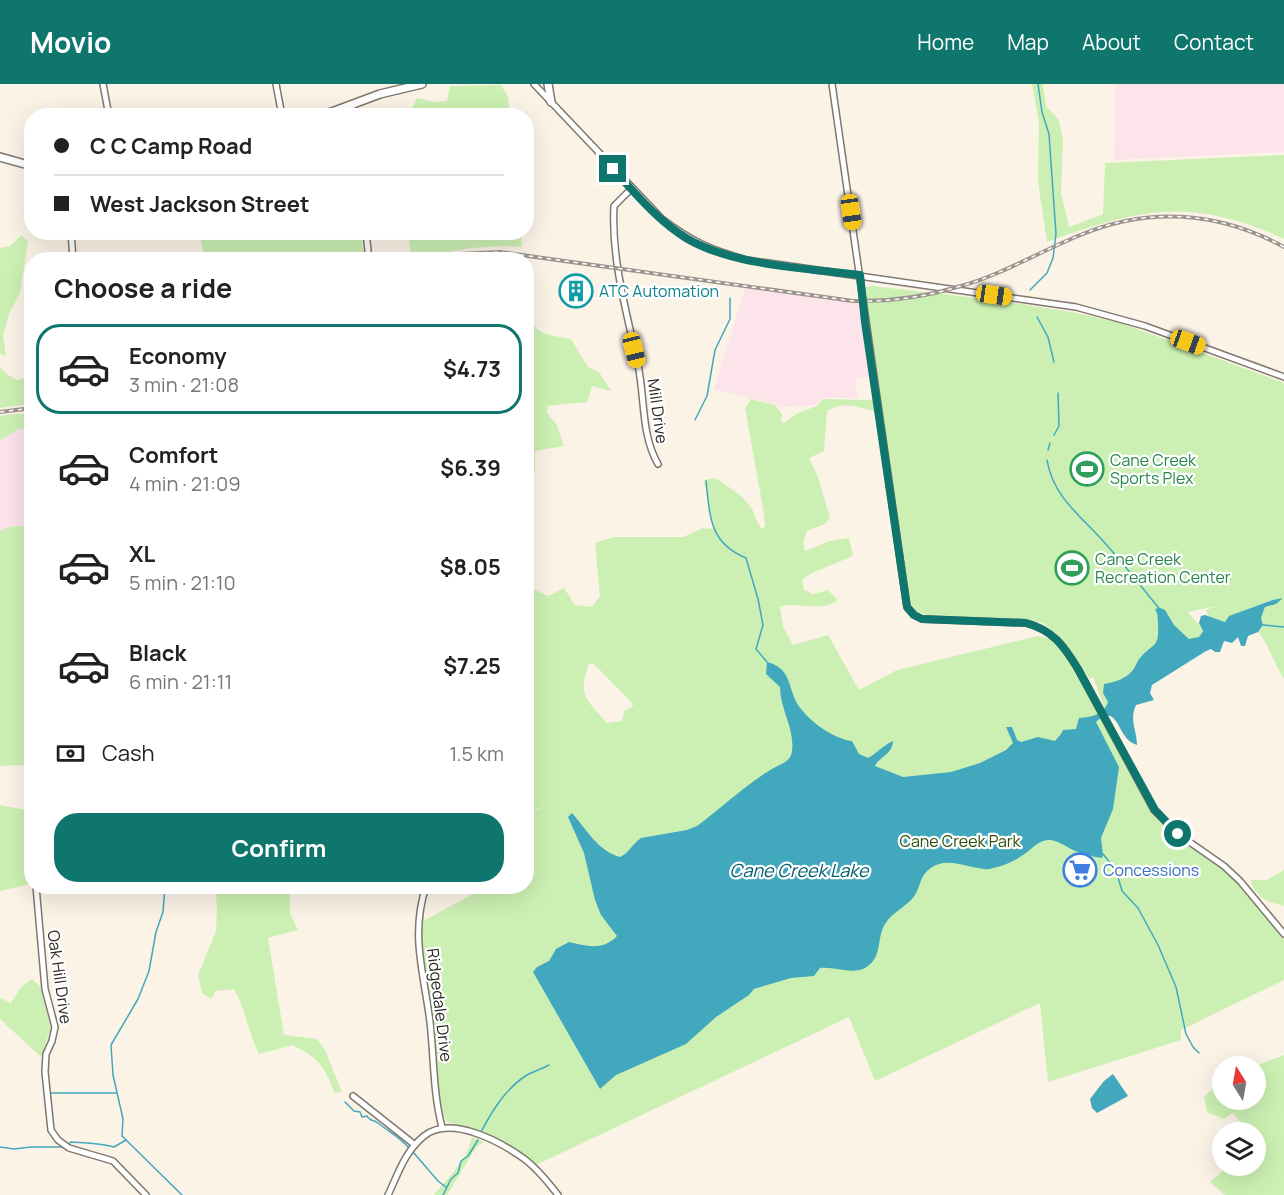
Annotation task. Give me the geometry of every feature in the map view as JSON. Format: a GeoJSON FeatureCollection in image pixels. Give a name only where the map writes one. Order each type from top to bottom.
{"type":"FeatureCollection","features":[{"type":"Feature","properties":{"kind":"main road"},"geometry":{"type":"LineString","coordinates":[[341,108],[380,94],[422,84]]}},
{"type":"Feature","properties":{"kind":"main road"},"geometry":{"type":"LineString","coordinates":[[548,84],[551,102]]}},
{"type":"Feature","properties":{"kind":"main road"},"geometry":{"type":"LineString","coordinates":[[0,156],[24,164]]}},
{"type":"Feature","properties":{"kind":"street"},"geometry":{"type":"LineString","coordinates":[[103,84],[108,108]]}},
{"type":"Feature","properties":{"kind":"street"},"geometry":{"type":"LineString","coordinates":[[276,84],[280,108]]}},
{"type":"Feature","properties":{"kind":"street"},"geometry":{"type":"LineString","coordinates":[[534,84],[631,189],[662,219],[685,237],[711,250],[747,260],[1086,310],[1145,326],[1284,377]]}},
{"type":"Feature","properties":{"kind":"street"},"geometry":{"type":"LineString","coordinates":[[832,84],[907,607],[914,615],[922,619],[1026,623],[1041,627],[1052,634],[1068,653],[1155,810],[1178,834],[1224,866],[1240,881],[1284,934]]}},
{"type":"Feature","properties":{"kind":"street"},"geometry":{"type":"LineString","coordinates":[[351,104],[352,108]]}},
{"type":"Feature","properties":{"kind":"street","name":"Mill Drive"},"geometry":{"type":"LineString","coordinates":[[631,189],[614,206],[618,267],[638,366],[649,450],[658,464]]}},
{"type":"Feature","properties":{"kind":"street","name":"Oak Hill Drive"},"geometry":{"type":"LineString","coordinates":[[37,894],[44,980],[55,1027],[46,1054],[45,1072],[51,1130],[58,1140],[69,1148],[113,1161],[146,1195]]}},
{"type":"Feature","properties":{"kind":"street","name":"Ridgedale Drive"},"geometry":{"type":"LineString","coordinates":[[424,894],[419,911],[419,959],[430,1021],[438,1110],[442,1127]]}},
{"type":"Feature","properties":{"kind":"street"},"geometry":{"type":"LineString","coordinates":[[353,1096],[415,1145]]}},
{"type":"Feature","properties":{"kind":"street"},"geometry":{"type":"LineString","coordinates":[[388,1195],[404,1160],[415,1145],[425,1135],[442,1127],[474,1132],[523,1158],[543,1176],[558,1195]]}},
{"type":"Feature","properties":{"kind":"shaded area"},"geometry":{"type":"Polygon","coordinates":[[[1115,84],[1284,84],[1284,152],[1114,160],[1115,84]]]}},
{"type":"Feature","properties":{"kind":"shaded area"},"geometry":{"type":"Polygon","coordinates":[[[745,288],[860,303],[871,376],[856,379],[857,398],[821,398],[817,405],[786,407],[714,389],[745,288]]]}},
{"type":"Feature","properties":{"kind":"shaded area"},"geometry":{"type":"Polygon","coordinates":[[[24,422],[24,531],[0,534],[0,438],[24,422]]]}},
{"type":"Feature","properties":{"kind":"green space"},"geometry":{"type":"Polygon","coordinates":[[[1032,84],[1043,84],[1046,106],[1059,120],[1063,140],[1061,193],[1069,227],[1103,214],[1105,163],[1284,155],[1284,239],[1251,225],[1221,217],[1193,212],[1165,212],[1109,222],[1047,242],[1038,182],[1039,123],[1032,84]]]}},
{"type":"Feature","properties":{"kind":"green space"},"geometry":{"type":"Polygon","coordinates":[[[501,85],[508,97],[509,108],[412,108],[417,98],[434,102],[447,101],[450,86],[501,85]]]}},
{"type":"Feature","properties":{"kind":"green space"},"geometry":{"type":"Polygon","coordinates":[[[21,235],[24,240],[28,241],[26,252],[24,252],[20,293],[9,314],[3,336],[6,356],[0,354],[0,248],[10,246],[21,235]]]}},
{"type":"Feature","properties":{"kind":"green space"},"geometry":{"type":"Polygon","coordinates":[[[201,240],[362,240],[363,252],[204,252],[201,240]]]}},
{"type":"Feature","properties":{"kind":"green space"},"geometry":{"type":"Polygon","coordinates":[[[409,240],[522,240],[522,247],[481,247],[450,252],[410,252],[409,240]]]}},
{"type":"Feature","properties":{"kind":"green space","name":"Cane Creek Sports Plex"},"geometry":{"type":"Polygon","coordinates":[[[866,287],[986,299],[1072,312],[1121,323],[1284,383],[1284,678],[1258,632],[1263,625],[1261,618],[1265,607],[1276,604],[1273,600],[1230,616],[1225,622],[1208,616],[1206,610],[1216,606],[1188,612],[1203,630],[1199,637],[1189,639],[1174,625],[1159,635],[1157,644],[1138,660],[1128,676],[1115,682],[1103,693],[1108,702],[1105,709],[1093,677],[1090,679],[1057,634],[1043,623],[1025,619],[926,615],[915,610],[909,599],[865,293],[866,287]]]}},
{"type":"Feature","properties":{"kind":"green space"},"geometry":{"type":"Polygon","coordinates":[[[534,325],[549,335],[571,339],[588,367],[599,372],[611,391],[592,386],[587,402],[547,406],[547,413],[557,425],[564,446],[535,451],[535,473],[534,325]]]}},
{"type":"Feature","properties":{"kind":"green space"},"geometry":{"type":"Polygon","coordinates":[[[0,367],[17,380],[24,378],[24,405],[0,408],[0,367]]]}},
{"type":"Feature","properties":{"kind":"green space","name":"Cane Creek Park"},"geometry":{"type":"Polygon","coordinates":[[[751,399],[775,405],[783,415],[780,419],[784,423],[798,413],[817,406],[822,399],[873,400],[874,411],[838,406],[827,411],[824,451],[809,458],[818,477],[830,518],[825,524],[807,531],[803,542],[805,551],[830,541],[849,538],[853,556],[812,573],[802,580],[804,590],[813,594],[828,590],[838,600],[817,607],[787,605],[780,607],[783,626],[793,645],[828,635],[859,690],[897,670],[1038,636],[1054,640],[1070,660],[1142,794],[1157,817],[1177,836],[1232,875],[1284,937],[1284,980],[1181,1030],[1181,1040],[1048,1082],[1040,1003],[875,1081],[849,1017],[536,1165],[493,1139],[447,1122],[441,1110],[431,1011],[423,966],[421,922],[473,894],[534,894],[534,811],[544,807],[534,809],[534,589],[548,596],[564,588],[575,605],[592,607],[600,596],[595,543],[614,537],[683,537],[703,528],[713,529],[704,480],[715,478],[741,496],[750,506],[762,529],[765,526],[745,408],[751,399]],[[593,663],[589,664],[584,690],[589,702],[607,723],[622,721],[624,711],[633,704],[593,663]]]}},
{"type":"Feature","properties":{"kind":"green space"},"geometry":{"type":"Polygon","coordinates":[[[24,414],[24,428],[18,429],[0,441],[0,416],[24,414]]]}},
{"type":"Feature","properties":{"kind":"green space"},"geometry":{"type":"Polygon","coordinates":[[[24,526],[24,766],[0,766],[0,531],[9,527],[24,526]]]}},
{"type":"Feature","properties":{"kind":"green space"},"geometry":{"type":"Polygon","coordinates":[[[0,805],[24,810],[24,885],[0,891],[0,805]]]}},
{"type":"Feature","properties":{"kind":"green space"},"geometry":{"type":"Polygon","coordinates":[[[1284,870],[1284,906],[1263,898],[1250,880],[1267,880],[1284,870]]]}},
{"type":"Feature","properties":{"kind":"green space"},"geometry":{"type":"Polygon","coordinates":[[[216,894],[290,894],[290,913],[298,930],[268,938],[284,1035],[317,1039],[325,1050],[342,1092],[335,1093],[328,1076],[315,1059],[292,1045],[259,1054],[234,989],[216,991],[211,999],[202,993],[198,975],[216,931],[216,894]]]}},
{"type":"Feature","properties":{"kind":"green space"},"geometry":{"type":"Polygon","coordinates":[[[32,979],[40,986],[51,1028],[41,1057],[0,1019],[0,998],[11,1003],[21,987],[32,979]]]}},
{"type":"Feature","properties":{"kind":"green space"},"geometry":{"type":"Polygon","coordinates":[[[1284,1055],[1284,1195],[1225,1195],[1210,1182],[1217,1176],[1266,1176],[1266,1122],[1241,1122],[1233,1113],[1224,1119],[1207,1112],[1204,1097],[1212,1089],[1212,1110],[1266,1110],[1266,1062],[1284,1055]]]}},
{"type":"Feature","properties":{"kind":"green space"},"geometry":{"type":"Polygon","coordinates":[[[472,1137],[484,1142],[477,1146],[447,1195],[434,1195],[462,1161],[472,1137]]]}},
{"type":"Feature","properties":{"kind":"water","name":"Cane Creek Lake"},"geometry":{"type":"Polygon","coordinates":[[[1283,598],[1276,604],[1265,607],[1261,618],[1263,625],[1258,632],[1248,636],[1245,646],[1241,646],[1238,637],[1232,643],[1224,641],[1220,652],[1211,649],[1206,651],[1152,685],[1150,693],[1154,700],[1136,705],[1134,710],[1133,721],[1137,745],[1127,739],[1111,716],[1102,717],[1096,722],[1119,767],[1113,809],[1101,838],[1102,858],[1078,852],[1056,841],[1046,840],[1015,860],[989,869],[953,863],[938,864],[925,874],[912,899],[885,924],[877,954],[871,964],[865,968],[849,971],[820,968],[814,976],[791,978],[754,989],[749,995],[716,1017],[686,1044],[616,1075],[600,1089],[533,972],[537,967],[549,961],[556,949],[569,942],[600,946],[617,936],[601,915],[595,900],[584,853],[568,817],[572,813],[599,845],[620,857],[641,838],[687,830],[697,826],[753,782],[787,760],[792,751],[791,735],[780,687],[766,674],[767,662],[783,671],[794,697],[810,719],[835,736],[852,741],[859,754],[868,758],[893,741],[888,752],[875,766],[903,777],[951,772],[980,763],[1006,750],[1013,743],[1006,727],[1012,727],[1017,740],[1021,742],[1038,737],[1055,741],[1063,730],[1076,729],[1079,718],[1100,713],[1108,702],[1103,693],[1104,684],[1127,676],[1139,659],[1157,641],[1158,616],[1155,610],[1158,607],[1165,610],[1174,625],[1189,639],[1199,637],[1203,631],[1199,623],[1201,616],[1205,615],[1225,622],[1229,616],[1283,598]]]}},
{"type":"Feature","properties":{"kind":"water"},"geometry":{"type":"Polygon","coordinates":[[[1113,1074],[1128,1096],[1097,1113],[1092,1108],[1090,1099],[1104,1081],[1113,1074]]]}},
{"type":"Feature","properties":{"kind":"waterway"},"geometry":{"type":"LineString","coordinates":[[1030,290],[1047,273],[1053,258],[1056,234],[1049,134],[1042,112],[1038,84]]}},
{"type":"Feature","properties":{"kind":"waterway"},"geometry":{"type":"LineString","coordinates":[[695,420],[707,396],[715,350],[730,319],[730,298]]}},
{"type":"Feature","properties":{"kind":"waterway"},"geometry":{"type":"LineString","coordinates":[[1037,317],[1048,337],[1054,362]]}},
{"type":"Feature","properties":{"kind":"waterway"},"geometry":{"type":"LineString","coordinates":[[1054,435],[1059,426],[1058,393]]}},
{"type":"Feature","properties":{"kind":"waterway"},"geometry":{"type":"LineString","coordinates":[[1048,450],[1050,443]]}},
{"type":"Feature","properties":{"kind":"waterway"},"geometry":{"type":"LineString","coordinates":[[1047,460],[1055,485],[1069,505],[1111,550],[1158,607]]}},
{"type":"Feature","properties":{"kind":"waterway"},"geometry":{"type":"LineString","coordinates":[[706,481],[711,517],[718,536],[725,545],[746,558],[763,625],[756,649],[767,662]]}},
{"type":"Feature","properties":{"kind":"waterway"},"geometry":{"type":"LineString","coordinates":[[1263,625],[1284,627]]}},
{"type":"Feature","properties":{"kind":"waterway"},"geometry":{"type":"LineString","coordinates":[[1103,854],[1116,870],[1122,891],[1138,908],[1158,945],[1176,987],[1186,1034],[1199,1053]]}},
{"type":"Feature","properties":{"kind":"waterway"},"geometry":{"type":"LineString","coordinates":[[164,894],[163,912],[156,932],[149,971],[138,999],[111,1045],[113,1075],[123,1119],[122,1136],[182,1195]]}},
{"type":"Feature","properties":{"kind":"waterway"},"geometry":{"type":"LineString","coordinates":[[481,1132],[495,1108],[512,1086],[527,1075],[549,1065]]}},
{"type":"Feature","properties":{"kind":"waterway"},"geometry":{"type":"LineString","coordinates":[[49,1093],[116,1093]]}},
{"type":"Feature","properties":{"kind":"waterway"},"geometry":{"type":"LineString","coordinates":[[345,1102],[354,1111],[360,1112],[362,1117],[367,1116],[409,1148]]}},
{"type":"Feature","properties":{"kind":"waterway"},"geometry":{"type":"LineString","coordinates":[[68,1144],[71,1142],[88,1143],[114,1147],[126,1140]]}},
{"type":"Feature","properties":{"kind":"waterway"},"geometry":{"type":"LineString","coordinates":[[443,1195],[451,1179],[458,1173],[461,1161],[468,1156],[478,1140]]}},
{"type":"Feature","properties":{"kind":"waterway"},"geometry":{"type":"LineString","coordinates":[[0,1147],[14,1149],[64,1147]]}},
{"type":"Feature","properties":{"kind":"waterway"},"geometry":{"type":"LineString","coordinates":[[413,1152],[446,1187]]}},
{"type":"Feature","properties":{"kind":"railway"},"geometry":{"type":"LineString","coordinates":[[534,257],[853,301],[880,301],[907,298],[961,286],[1005,270],[1078,236],[1104,226],[1130,220],[1156,217],[1208,220],[1234,226],[1284,247]]}},
{"type":"Feature","properties":{"kind":"railway"},"geometry":{"type":"LineString","coordinates":[[0,412],[24,409]]}},
{"type":"Feature","properties":{"kind":"place","name":"ATC Automation"},"geometry":{"type":"Point","coordinates":[576,291]}},
{"type":"Feature","properties":{"kind":"place","name":"Cane Creek Sports Plex"},"geometry":{"type":"Point","coordinates":[1087,469]}},
{"type":"Feature","properties":{"kind":"place","name":"Cane Creek Recreation Center"},"geometry":{"type":"Point","coordinates":[1072,568]}},
{"type":"Feature","properties":{"kind":"place","name":"Concessions"},"geometry":{"type":"Point","coordinates":[1080,870]}},
{"type":"Feature","properties":{"kind":"route"},"geometry":{"type":"LineString","coordinates":[[613,169],[662,219],[685,237],[711,250],[747,260],[860,275],[907,607],[914,615],[922,619],[1026,623],[1041,627],[1052,634],[1078,669],[1155,810],[1178,834]]}}]}
